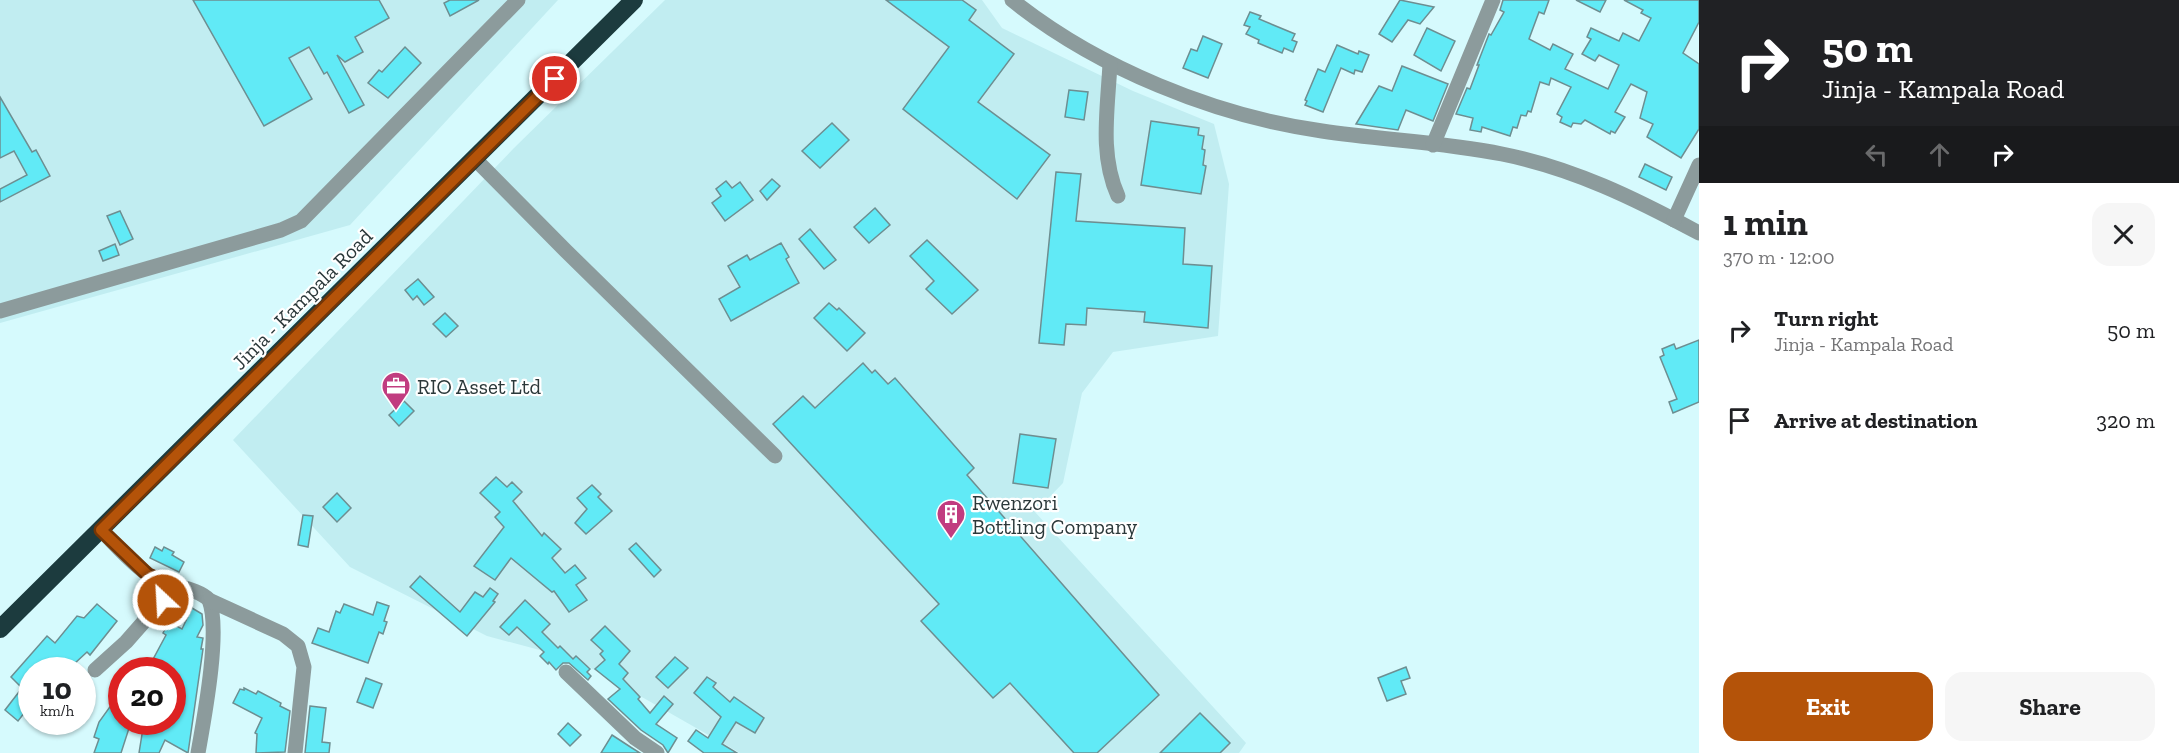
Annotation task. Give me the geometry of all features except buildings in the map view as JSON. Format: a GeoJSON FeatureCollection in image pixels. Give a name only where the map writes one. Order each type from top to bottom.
{"type":"FeatureCollection","features":[{"type":"Feature","properties":{"kind":"highway","name":"Jinja - Kampala Road"},"geometry":{"type":"LineString","coordinates":[[0,629],[634,0]]}},
{"type":"Feature","properties":{"kind":"street"},"geometry":{"type":"LineString","coordinates":[[0,311],[281,230],[301,222],[518,0]]}},
{"type":"Feature","properties":{"kind":"street"},"geometry":{"type":"LineString","coordinates":[[1012,0],[1042,22],[1110,63],[1184,95],[1284,124],[1321,131],[1502,154],[1556,168],[1600,183],[1699,233]]}},
{"type":"Feature","properties":{"kind":"street"},"geometry":{"type":"LineString","coordinates":[[1433,145],[1493,0]]}},
{"type":"Feature","properties":{"kind":"street"},"geometry":{"type":"LineString","coordinates":[[1110,63],[1106,150],[1112,182],[1118,196]]}},
{"type":"Feature","properties":{"kind":"street"},"geometry":{"type":"LineString","coordinates":[[475,159],[775,456]]}},
{"type":"Feature","properties":{"kind":"street"},"geometry":{"type":"LineString","coordinates":[[1674,220],[1699,165]]}},
{"type":"Feature","properties":{"kind":"street"},"geometry":{"type":"LineString","coordinates":[[101,530],[148,575],[199,593],[209,600],[283,634],[298,646],[304,667],[295,753]]}},
{"type":"Feature","properties":{"kind":"street"},"geometry":{"type":"LineString","coordinates":[[96,669],[126,642],[163,600],[162,581]]}},
{"type":"Feature","properties":{"kind":"street"},"geometry":{"type":"LineString","coordinates":[[198,753],[207,699],[213,623],[209,600]]}},
{"type":"Feature","properties":{"kind":"street"},"geometry":{"type":"LineString","coordinates":[[566,672],[635,738],[657,753]]}},
{"type":"Feature","properties":{"kind":"shaded area"},"geometry":{"type":"Polygon","coordinates":[[[0,0],[558,0],[350,225],[0,323],[0,0]]]}},
{"type":"Feature","properties":{"kind":"shaded area"},"geometry":{"type":"Polygon","coordinates":[[[665,0],[982,0],[1002,28],[1133,91],[1214,124],[1229,184],[1218,336],[1113,352],[1082,393],[1063,483],[1035,512],[1246,743],[1239,753],[740,753],[577,660],[487,636],[350,567],[233,440],[514,148],[665,0]]]}},
{"type":"Feature","properties":{"kind":"place","name":"RIO Asset Ltd"},"geometry":{"type":"Point","coordinates":[396,412]}},
{"type":"Feature","properties":{"kind":"place","name":"Rwenzori Bottling Company"},"geometry":{"type":"Point","coordinates":[951,540]}},
{"type":"Feature","properties":{"kind":"route"},"geometry":{"type":"LineString","coordinates":[[163,600],[162,581],[148,575],[101,530],[555,79]]}}]}
